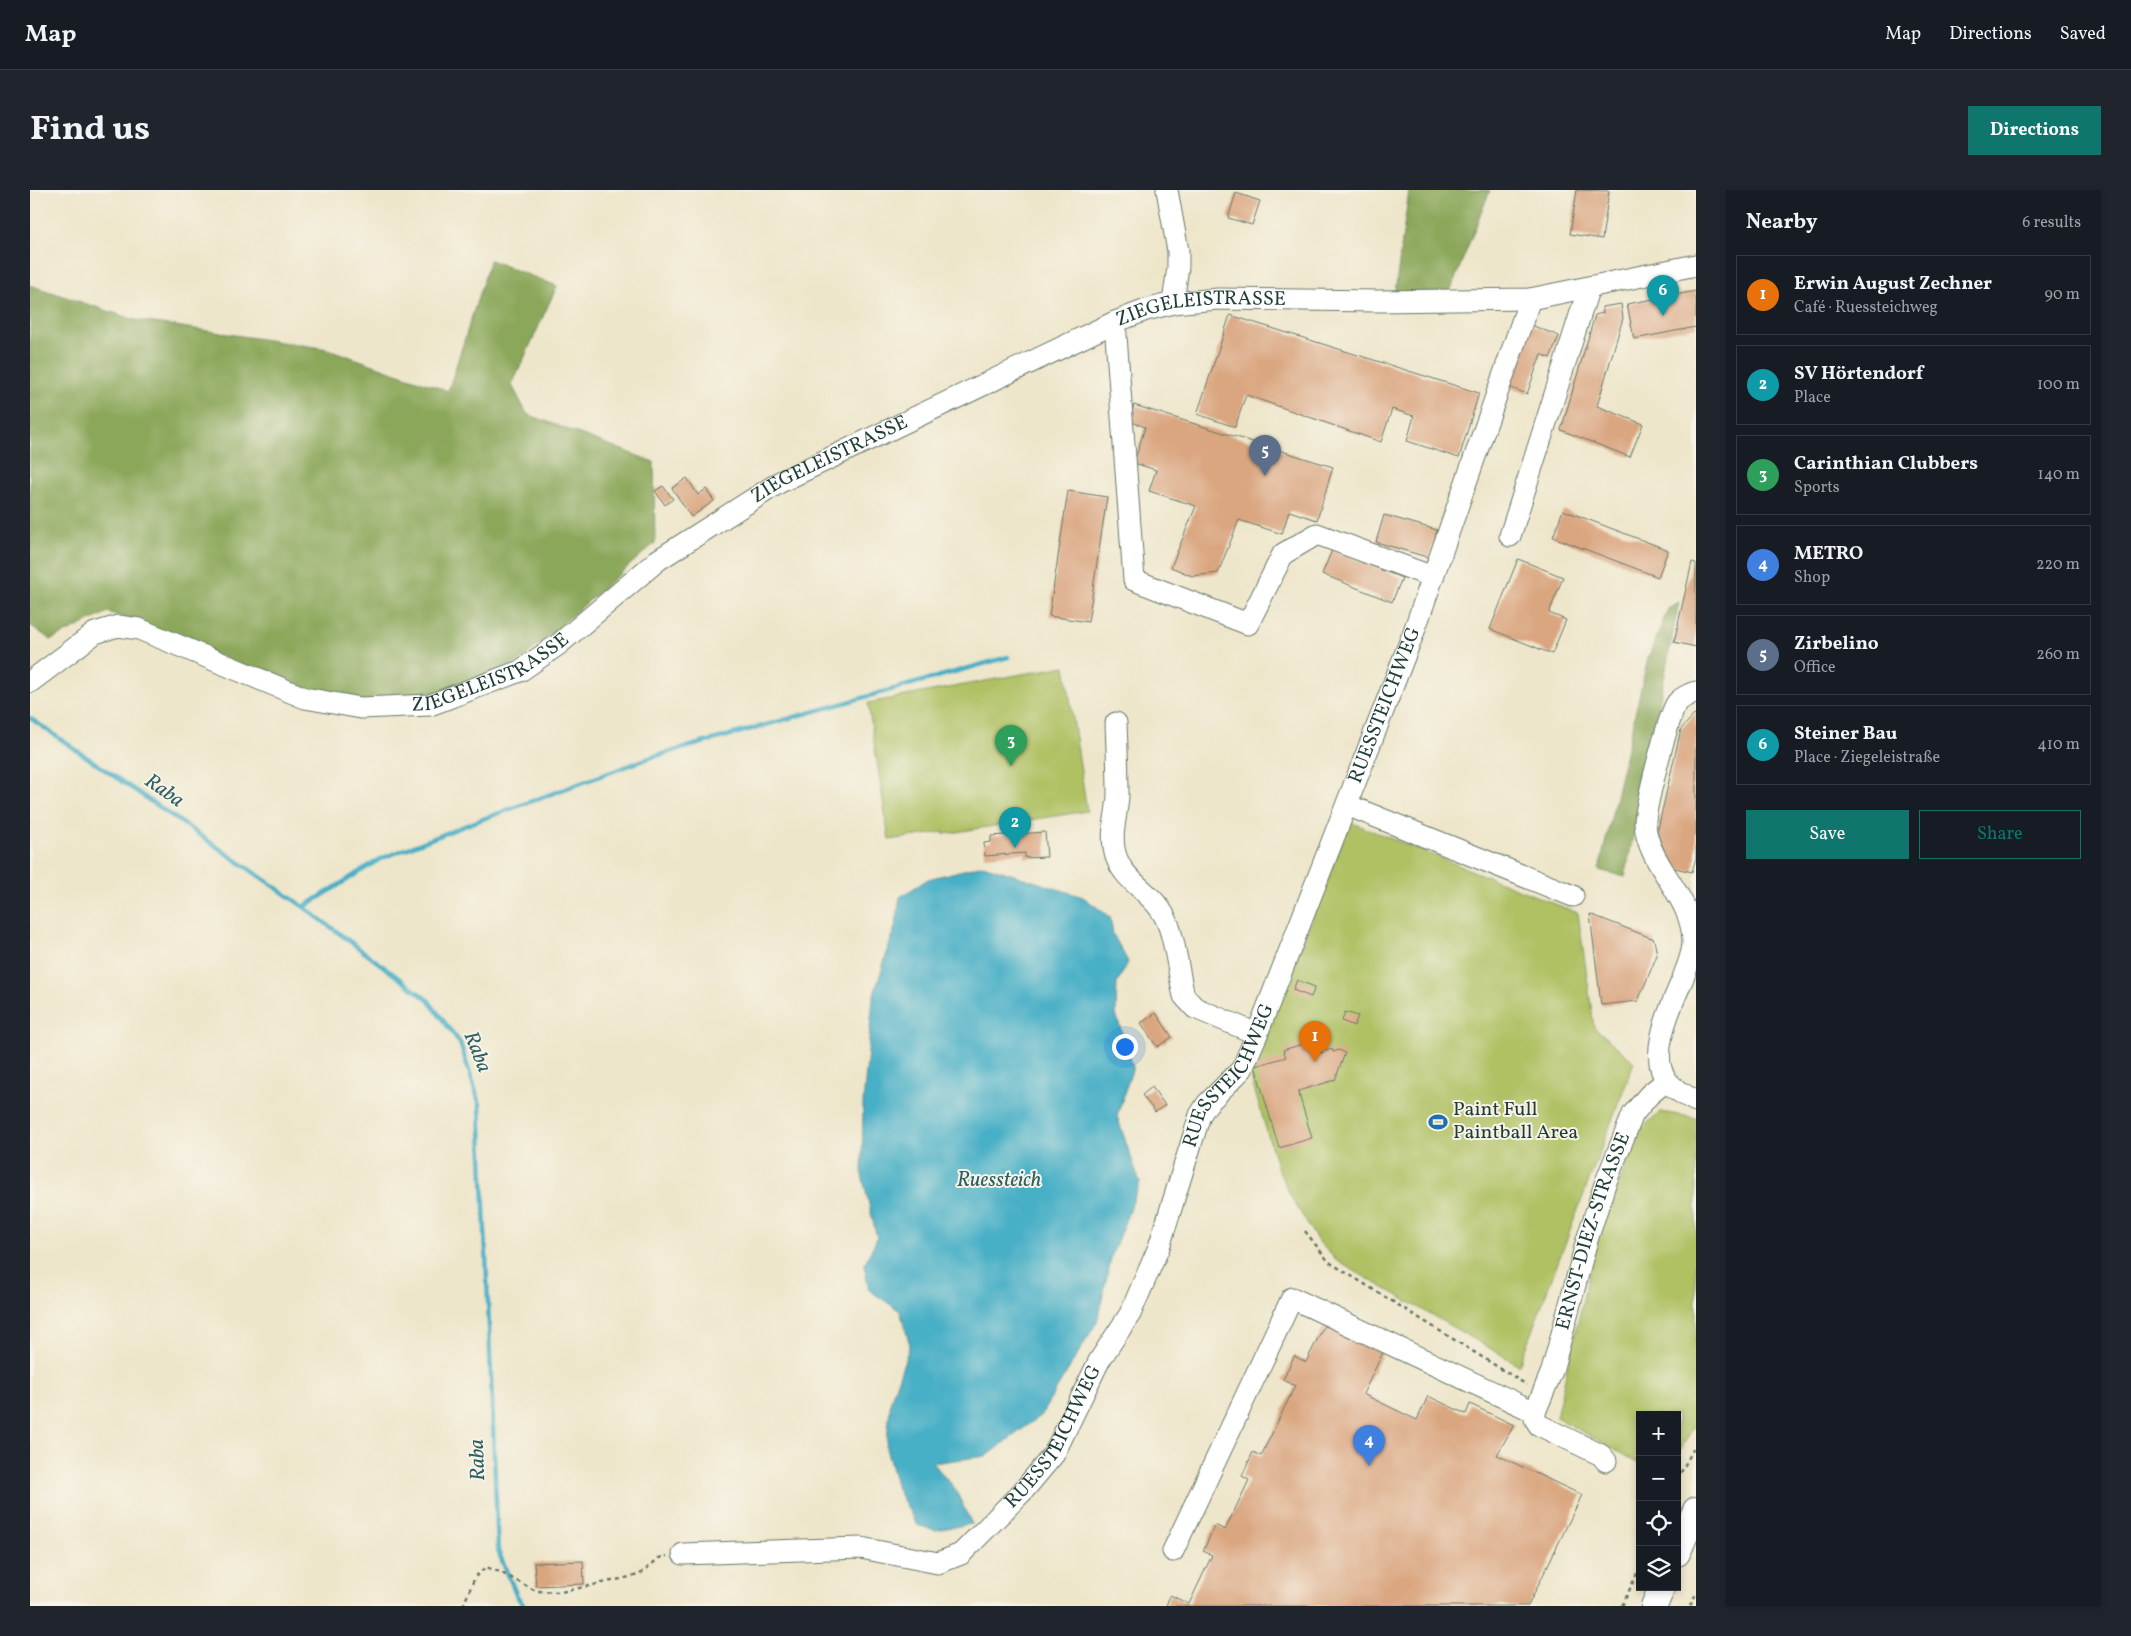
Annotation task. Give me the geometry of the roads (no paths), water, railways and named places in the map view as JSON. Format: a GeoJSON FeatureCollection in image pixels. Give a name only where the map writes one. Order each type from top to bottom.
{"type":"FeatureCollection","features":[{"type":"Feature","properties":{"kind":"main road"},"geometry":{"type":"LineString","coordinates":[[1680,1546],[1696,1510]]}},
{"type":"Feature","properties":{"kind":"main road"},"geometry":{"type":"LineString","coordinates":[[1654,1606],[1660,1591]]}},
{"type":"Feature","properties":{"kind":"street"},"geometry":{"type":"LineString","coordinates":[[1167,190],[1178,251],[1173,304]]}},
{"type":"Feature","properties":{"kind":"street","name":"ZIEGELEISTRASSE"},"geometry":{"type":"LineString","coordinates":[[30,682],[95,633],[118,626],[140,629],[305,698],[360,708],[430,705],[520,671],[559,644],[658,560],[780,482],[1115,322],[1146,310],[1173,304],[1244,298],[1378,301],[1530,298],[1696,265]]}},
{"type":"Feature","properties":{"kind":"street"},"geometry":{"type":"LineString","coordinates":[[1510,536],[1589,287]]}},
{"type":"Feature","properties":{"kind":"street","name":"RUESSTEICHWEG"},"geometry":{"type":"LineString","coordinates":[[683,1554],[861,1548],[938,1562],[961,1554],[1023,1492],[1054,1454],[1099,1361],[1134,1306],[1159,1247],[1200,1115],[1207,1104],[1242,1069],[1257,1034],[1415,629],[1530,298]]}},
{"type":"Feature","properties":{"kind":"street"},"geometry":{"type":"LineString","coordinates":[[1115,322],[1134,580],[1248,624],[1283,554],[1317,534],[1433,577]]}},
{"type":"Feature","properties":{"kind":"street"},"geometry":{"type":"LineString","coordinates":[[1696,692],[1692,692],[1676,703],[1660,752],[1645,823],[1652,849],[1688,911],[1694,916],[1693,943],[1689,961],[1689,984],[1660,1040],[1660,1062],[1666,1081],[1680,1093],[1696,1101]]}},
{"type":"Feature","properties":{"kind":"street"},"geometry":{"type":"LineString","coordinates":[[1116,723],[1118,797],[1113,839],[1120,866],[1130,880],[1155,901],[1165,916],[1170,930],[1184,996],[1189,1003],[1195,1008],[1257,1034]]}},
{"type":"Feature","properties":{"kind":"street"},"geometry":{"type":"LineString","coordinates":[[1347,805],[1573,896]]}},
{"type":"Feature","properties":{"kind":"street","name":"ERNST-DIEZ-STRASSE"},"geometry":{"type":"LineString","coordinates":[[1539,1404],[1552,1371],[1586,1240],[1605,1184],[1633,1114],[1666,1081]]}},
{"type":"Feature","properties":{"kind":"street"},"geometry":{"type":"LineString","coordinates":[[1173,1551],[1292,1298],[1539,1404],[1535,1419],[1539,1425],[1601,1455],[1606,1461]]}},
{"type":"Feature","properties":{"kind":"water","name":"Ruessteich"},"geometry":{"type":"Polygon","coordinates":[[[983,865],[1083,897],[1110,917],[1113,934],[1128,962],[1117,983],[1116,1014],[1133,1067],[1117,1116],[1140,1183],[1112,1254],[1097,1322],[1041,1415],[987,1456],[932,1463],[954,1487],[972,1524],[935,1530],[917,1525],[897,1489],[886,1448],[891,1399],[910,1345],[900,1311],[869,1290],[864,1265],[877,1238],[862,1175],[863,1103],[873,998],[896,924],[900,897],[928,879],[983,865]]]}},
{"type":"Feature","properties":{"kind":"waterway"},"geometry":{"type":"LineString","coordinates":[[304,907],[380,859],[652,757],[1008,657]]}},
{"type":"Feature","properties":{"kind":"waterway","name":"Raba"},"geometry":{"type":"LineString","coordinates":[[30,718],[304,907],[428,1000],[460,1043],[480,1105],[498,1551],[517,1596],[524,1606]]}},
{"type":"Feature","properties":{"kind":"place","name":"Steiner Bau"},"geometry":{"type":"Point","coordinates":[1663,316]}},
{"type":"Feature","properties":{"kind":"place","name":"Zirbelino"},"geometry":{"type":"Point","coordinates":[1265,476]}},
{"type":"Feature","properties":{"kind":"place","name":"Carinthian Clubbers"},"geometry":{"type":"Point","coordinates":[1011,766]}},
{"type":"Feature","properties":{"kind":"place","name":"SV Hörtendorf"},"geometry":{"type":"Point","coordinates":[1015,848]}},
{"type":"Feature","properties":{"kind":"place","name":"Erwin August Zechner"},"geometry":{"type":"Point","coordinates":[1315,1062]}},
{"type":"Feature","properties":{"kind":"place","name":"Paint Full Paintball Area"},"geometry":{"type":"Point","coordinates":[1438,1122]}},
{"type":"Feature","properties":{"kind":"place","name":"METRO"},"geometry":{"type":"Point","coordinates":[1369,1466]}}]}
